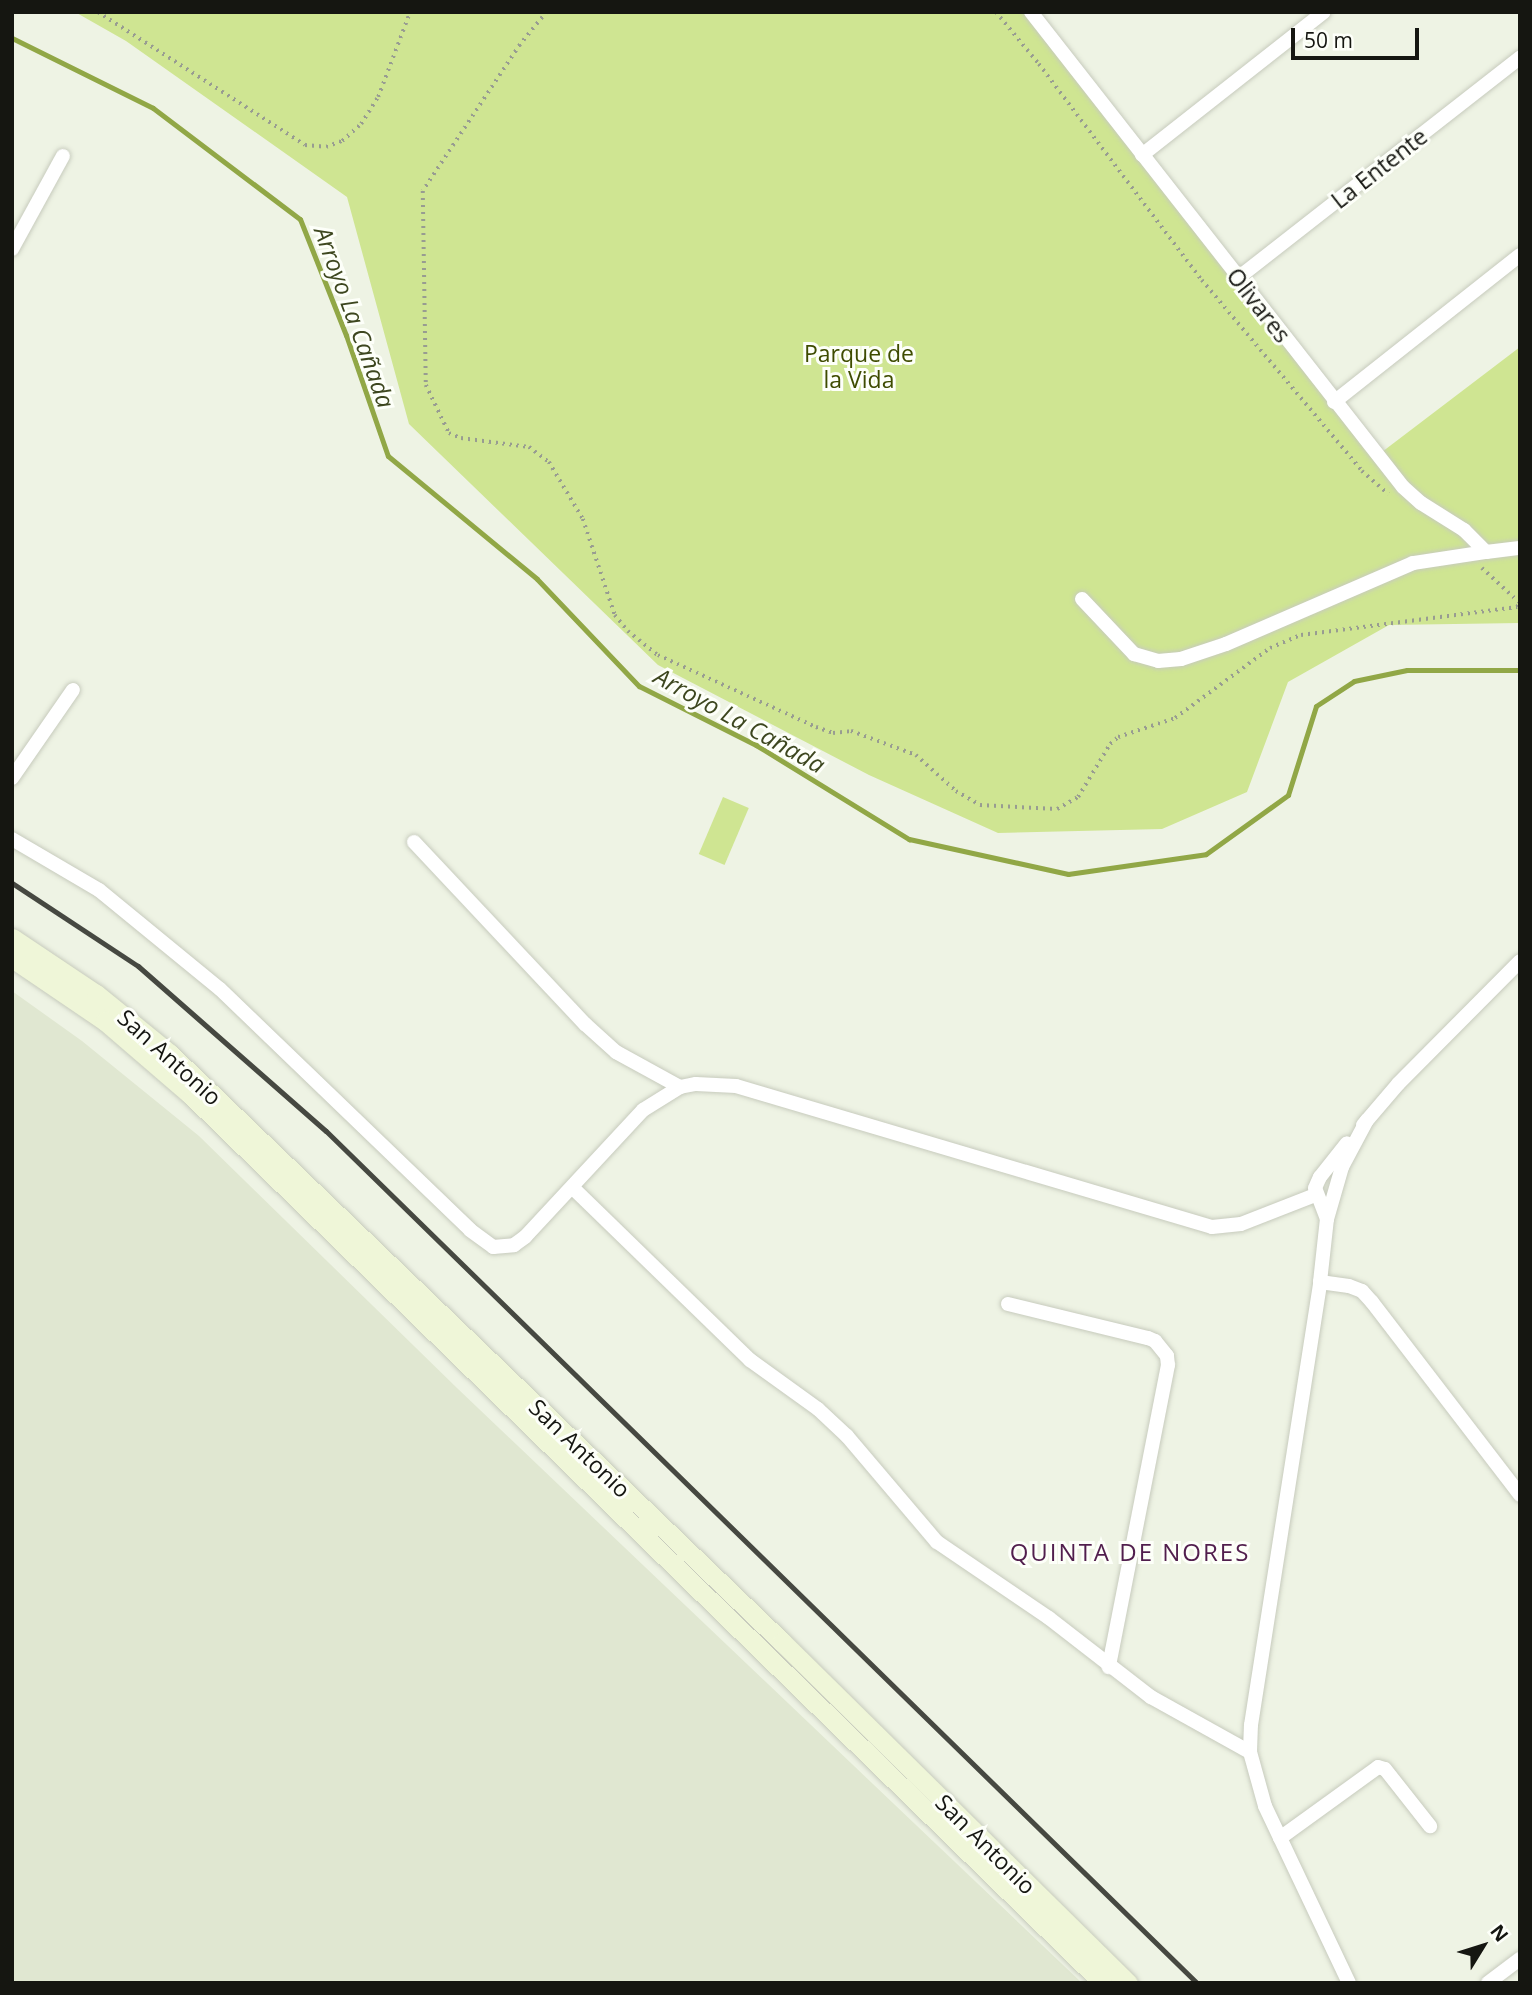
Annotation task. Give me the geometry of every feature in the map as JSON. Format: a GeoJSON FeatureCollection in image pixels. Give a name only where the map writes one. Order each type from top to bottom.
{"type":"FeatureCollection","features":[{"type":"Feature","properties":{"kind":"main road","name":"San Antonio"},"geometry":{"type":"LineString","coordinates":[[12,938],[96,993],[170,1054],[782,1642],[1128,1983]]}},
{"type":"Feature","properties":{"kind":"main road","name":"San Antonio"},"geometry":{"type":"LineString","coordinates":[[12,958],[105,1021],[190,1094],[1103,1983]]}},
{"type":"Feature","properties":{"kind":"street","name":"Olivares"},"geometry":{"type":"LineString","coordinates":[[1031,12],[1403,487],[1421,503],[1464,530],[1486,552]]}},
{"type":"Feature","properties":{"kind":"street"},"geometry":{"type":"LineString","coordinates":[[1142,155],[1324,12]]}},
{"type":"Feature","properties":{"kind":"street","name":"La Entente"},"geometry":{"type":"LineString","coordinates":[[1238,278],[1520,58]]}},
{"type":"Feature","properties":{"kind":"street"},"geometry":{"type":"LineString","coordinates":[[12,249],[63,156]]}},
{"type":"Feature","properties":{"kind":"street"},"geometry":{"type":"LineString","coordinates":[[1335,402],[1520,255]]}},
{"type":"Feature","properties":{"kind":"street"},"geometry":{"type":"LineString","coordinates":[[1082,599],[1134,654],[1158,661],[1181,660],[1248,635],[1413,563],[1520,548]]}},
{"type":"Feature","properties":{"kind":"street"},"geometry":{"type":"LineString","coordinates":[[12,778],[73,690]]}},
{"type":"Feature","properties":{"kind":"street"},"geometry":{"type":"LineString","coordinates":[[12,839],[99,890],[220,989],[484,1241],[494,1247],[514,1245],[525,1237],[643,1110],[680,1087],[696,1084],[736,1086],[1212,1227],[1241,1224],[1315,1195]]}},
{"type":"Feature","properties":{"kind":"street"},"geometry":{"type":"LineString","coordinates":[[414,842],[585,1024],[616,1052],[680,1087]]}},
{"type":"Feature","properties":{"kind":"street"},"geometry":{"type":"LineString","coordinates":[[1327,1219],[1315,1195],[1320,1177],[1398,1084],[1520,961]]}},
{"type":"Feature","properties":{"kind":"street"},"geometry":{"type":"LineString","coordinates":[[1349,1983],[1280,1838],[1255,1778],[1250,1752],[1252,1699],[1320,1282],[1327,1219],[1342,1167],[1367,1120]]}},
{"type":"Feature","properties":{"kind":"street"},"geometry":{"type":"LineString","coordinates":[[573,1188],[750,1360],[824,1414],[848,1436],[937,1542],[1049,1618],[1151,1697],[1250,1752]]}},
{"type":"Feature","properties":{"kind":"street"},"geometry":{"type":"LineString","coordinates":[[1320,1282],[1349,1286],[1362,1292],[1373,1302],[1520,1495]]}},
{"type":"Feature","properties":{"kind":"street"},"geometry":{"type":"LineString","coordinates":[[1008,1304],[1148,1338],[1156,1341],[1167,1356],[1168,1365],[1109,1667]]}},
{"type":"Feature","properties":{"kind":"street"},"geometry":{"type":"LineString","coordinates":[[1280,1838],[1378,1767],[1385,1769],[1430,1826]]}},
{"type":"Feature","properties":{"kind":"street"},"geometry":{"type":"LineString","coordinates":[[1489,1983],[1520,1959]]}},
{"type":"Feature","properties":{"kind":"path"},"geometry":{"type":"LineString","coordinates":[[98,12],[305,145],[326,147],[342,141],[361,124],[378,97],[410,12]]}},
{"type":"Feature","properties":{"kind":"path"},"geometry":{"type":"LineString","coordinates":[[547,12],[520,46],[423,191],[426,385],[449,433],[461,438],[529,447],[549,462],[583,519],[615,615],[628,631],[658,654],[816,727],[833,733],[851,731],[916,755],[956,791],[980,805],[1056,809],[1078,797],[1110,744],[1118,737],[1175,718],[1270,648],[1301,635],[1517,607],[1519,602],[1466,554]]}},
{"type":"Feature","properties":{"kind":"path"},"geometry":{"type":"LineString","coordinates":[[996,12],[1039,64],[1202,280],[1362,471],[1391,497]]}},
{"type":"Feature","properties":{"kind":"shaded area"},"geometry":{"type":"Polygon","coordinates":[[[12,991],[82,1041],[199,1136],[457,1388],[1082,1983],[12,1983],[12,991]]]}},
{"type":"Feature","properties":{"kind":"green space","name":"Parque de la Vida"},"geometry":{"type":"Polygon","coordinates":[[[75,12],[1031,12],[1378,455],[1520,347],[1520,623],[1389,625],[1288,682],[1247,792],[1162,829],[998,833],[869,775],[658,665],[409,424],[347,197],[126,41],[75,12]]]}},
{"type":"Feature","properties":{"kind":"green space"},"geometry":{"type":"Polygon","coordinates":[[[723,797],[749,808],[725,865],[699,854],[723,797]]]}},
{"type":"Feature","properties":{"kind":"waterway","name":"Arroyo La Cañada"},"geometry":{"type":"LineString","coordinates":[[12,38],[153,108],[300,219],[346,335],[388,456],[537,579],[639,686],[756,745],[909,839],[1068,874],[1206,854],[1288,795],[1316,706],[1354,681],[1407,670],[1520,670]]}},
{"type":"Feature","properties":{"kind":"railway"},"geometry":{"type":"LineString","coordinates":[[12,883],[138,966],[326,1131],[1197,1983]]}},
{"type":"Feature","properties":{"kind":"district","name":"QUINTA DE NORES"},"geometry":{"type":"Point","coordinates":[1130,1552]}}]}
